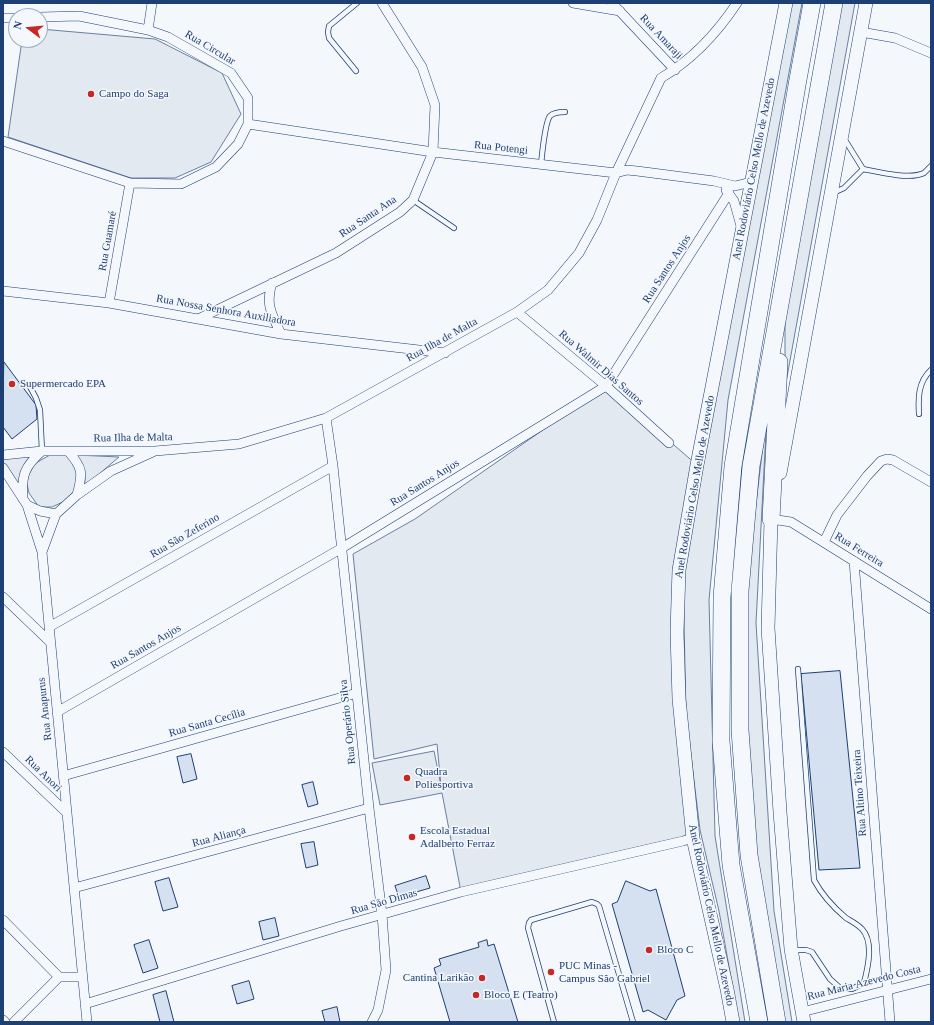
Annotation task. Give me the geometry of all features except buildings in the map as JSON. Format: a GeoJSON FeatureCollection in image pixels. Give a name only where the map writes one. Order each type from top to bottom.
{"type":"FeatureCollection","features":[{"type":"Feature","properties":{"kind":"highway"},"geometry":{"type":"LineString","coordinates":[[759,1022],[730,865],[721,741],[722,597],[733,466],[812,3]]}},
{"type":"Feature","properties":{"kind":"highway"},"geometry":{"type":"LineString","coordinates":[[777,1022],[749,855],[740,730],[740,591],[751,466],[834,3]]}},
{"type":"Feature","properties":{"kind":"highway"},"geometry":{"type":"LineString","coordinates":[[771,519],[783,293]]}},
{"type":"Feature","properties":{"kind":"main road","name":"Anel Rodoviário Celso Mello de Azevedo"},"geometry":{"type":"LineString","coordinates":[[733,1022],[693,838],[679,699],[677,632],[679,570],[697,465],[786,3]]}},
{"type":"Feature","properties":{"kind":"main road"},"geometry":{"type":"LineString","coordinates":[[803,1017],[791,949],[780,819],[768,628],[771,519],[866,3]]}},
{"type":"Feature","properties":{"kind":"street"},"geometry":{"type":"LineString","coordinates":[[148,30],[152,3]]}},
{"type":"Feature","properties":{"kind":"street","name":"Rua Santa Ana"},"geometry":{"type":"LineString","coordinates":[[198,319],[336,253],[400,212],[413,200],[433,152],[435,105],[422,67],[382,3]]}},
{"type":"Feature","properties":{"kind":"street"},"geometry":{"type":"LineString","coordinates":[[572,3],[620,11]]}},
{"type":"Feature","properties":{"kind":"street","name":"Rua Amaraji"},"geometry":{"type":"LineString","coordinates":[[612,3],[675,70]]}},
{"type":"Feature","properties":{"kind":"street","name":"Rua Ilha de Malta"},"geometry":{"type":"LineString","coordinates":[[3,455],[42,451],[155,451],[239,444],[326,418],[517,312],[548,290],[579,252],[597,220],[616,173],[661,78],[675,70],[703,46],[737,3]]}},
{"type":"Feature","properties":{"kind":"street","name":"Rua Circular"},"geometry":{"type":"LineString","coordinates":[[3,141],[130,183],[181,184],[216,167],[238,144],[248,124],[248,98],[231,73],[168,37],[148,30],[79,16],[48,17]]}},
{"type":"Feature","properties":{"kind":"street"},"geometry":{"type":"LineString","coordinates":[[861,32],[895,38],[931,53]]}},
{"type":"Feature","properties":{"kind":"street","name":"Rua Potengi"},"geometry":{"type":"LineString","coordinates":[[248,124],[433,152],[616,173],[627,170],[637,171],[714,181],[735,186],[751,182]]}},
{"type":"Feature","properties":{"kind":"street"},"geometry":{"type":"LineString","coordinates":[[714,181],[729,193],[738,212],[742,229]]}},
{"type":"Feature","properties":{"kind":"street","name":"Rua Guamaré"},"geometry":{"type":"LineString","coordinates":[[109,303],[130,183]]}},
{"type":"Feature","properties":{"kind":"street","name":"Rua Santos Anjos"},"geometry":{"type":"LineString","coordinates":[[57,712],[342,548],[606,386],[729,193]]}},
{"type":"Feature","properties":{"kind":"street"},"geometry":{"type":"LineString","coordinates":[[272,283],[268,300],[271,312],[281,334]]}},
{"type":"Feature","properties":{"kind":"street","name":"Rua Nossa Senhora Auxiliadora"},"geometry":{"type":"LineString","coordinates":[[3,291],[109,303],[281,334],[445,353]]}},
{"type":"Feature","properties":{"kind":"street","name":"Rua Walmir Dias Santos"},"geometry":{"type":"LineString","coordinates":[[517,312],[606,386],[669,443]]}},
{"type":"Feature","properties":{"kind":"street","name":"Rua Operário Silva"},"geometry":{"type":"LineString","coordinates":[[326,418],[333,466],[369,808],[382,914],[386,970],[378,1010],[372,1022]]}},
{"type":"Feature","properties":{"kind":"street"},"geometry":{"type":"LineString","coordinates":[[42,451],[33,460],[24,473],[22,489],[25,503],[42,552]]}},
{"type":"Feature","properties":{"kind":"street"},"geometry":{"type":"LineString","coordinates":[[68,451],[78,462],[82,478],[77,494]]}},
{"type":"Feature","properties":{"kind":"street","name":"Rua Anapurus"},"geometry":{"type":"LineString","coordinates":[[87,1022],[42,552],[56,514],[77,494],[111,471],[155,451]]}},
{"type":"Feature","properties":{"kind":"street"},"geometry":{"type":"LineString","coordinates":[[824,542],[837,515],[867,476],[881,461],[887,459],[893,460],[931,482]]}},
{"type":"Feature","properties":{"kind":"street","name":"Rua São Zeferino"},"geometry":{"type":"LineString","coordinates":[[49,627],[333,466]]}},
{"type":"Feature","properties":{"kind":"street"},"geometry":{"type":"LineString","coordinates":[[3,468],[25,503],[40,512],[56,514]]}},
{"type":"Feature","properties":{"kind":"street","name":"Rua Ferreira"},"geometry":{"type":"LineString","coordinates":[[771,519],[791,522],[931,609]]}},
{"type":"Feature","properties":{"kind":"street","name":"Rua Altino Teixeira"},"geometry":{"type":"LineString","coordinates":[[854,561],[890,1022]]}},
{"type":"Feature","properties":{"kind":"street"},"geometry":{"type":"LineString","coordinates":[[3,597],[50,642]]}},
{"type":"Feature","properties":{"kind":"street","name":"Rua Santa Cecília"},"geometry":{"type":"LineString","coordinates":[[63,776],[357,693]]}},
{"type":"Feature","properties":{"kind":"street","name":"Rua Anori"},"geometry":{"type":"LineString","coordinates":[[3,752],[67,813]]}},
{"type":"Feature","properties":{"kind":"street","name":"Rua Aliança"},"geometry":{"type":"LineString","coordinates":[[74,888],[369,808]]}},
{"type":"Feature","properties":{"kind":"street","name":"Rua São Dimas"},"geometry":{"type":"LineString","coordinates":[[85,1004],[382,914],[461,892],[683,842],[693,838]]}},
{"type":"Feature","properties":{"kind":"street"},"geometry":{"type":"LineString","coordinates":[[3,920],[59,977]]}},
{"type":"Feature","properties":{"kind":"street"},"geometry":{"type":"LineString","coordinates":[[14,1022],[59,977],[83,977]]}},
{"type":"Feature","properties":{"kind":"street","name":"Rua Maria Azevedo Costa"},"geometry":{"type":"LineString","coordinates":[[803,1017],[887,990],[931,978]]}},
{"type":"Feature","properties":{"kind":"lane"},"geometry":{"type":"LineString","coordinates":[[356,71],[329,38],[328,32],[329,26],[357,3]]}},
{"type":"Feature","properties":{"kind":"lane"},"geometry":{"type":"LineString","coordinates":[[541,164],[547,124],[550,116],[555,113],[565,112]]}},
{"type":"Feature","properties":{"kind":"lane"},"geometry":{"type":"LineString","coordinates":[[842,135],[863,170]]}},
{"type":"Feature","properties":{"kind":"lane"},"geometry":{"type":"LineString","coordinates":[[831,194],[844,188],[863,170],[915,175],[924,172],[931,166]]}},
{"type":"Feature","properties":{"kind":"lane"},"geometry":{"type":"LineString","coordinates":[[413,200],[454,228]]}},
{"type":"Feature","properties":{"kind":"lane"},"geometry":{"type":"LineString","coordinates":[[919,414],[918,399],[920,386],[931,370]]}},
{"type":"Feature","properties":{"kind":"lane"},"geometry":{"type":"LineString","coordinates":[[29,384],[40,410],[42,451]]}},
{"type":"Feature","properties":{"kind":"lane"},"geometry":{"type":"LineString","coordinates":[[791,949],[812,952],[830,979],[840,988],[852,989],[864,983],[868,969],[868,942],[862,929],[846,918],[820,893],[814,880],[798,670]]}},
{"type":"Feature","properties":{"kind":"lane"},"geometry":{"type":"LineString","coordinates":[[554,1022],[528,928],[528,923],[531,920],[592,902],[599,906],[633,1022]]}},
{"type":"Feature","properties":{"kind":"shaded area"},"geometry":{"type":"Polygon","coordinates":[[[790,3],[802,3],[728,400],[709,600],[715,836],[745,1022],[739,1022],[719,911],[700,830],[686,714],[683,576],[677,632],[693,838],[461,892],[442,793],[380,805],[372,763],[434,751],[441,786],[437,744],[374,759],[353,554],[415,519],[606,386],[697,465],[790,3]]]}},
{"type":"Feature","properties":{"kind":"shaded area"},"geometry":{"type":"Polygon","coordinates":[[[840,3],[855,3],[785,388],[785,306],[840,3]]]}},
{"type":"Feature","properties":{"kind":"shaded area","name":"Campo do Saga"},"geometry":{"type":"Polygon","coordinates":[[[48,30],[155,39],[222,73],[241,114],[211,162],[175,178],[131,178],[8,137],[21,48],[48,48],[48,30]]]}},
{"type":"Feature","properties":{"kind":"shaded area"},"geometry":{"type":"Polygon","coordinates":[[[767,412],[756,623],[774,911],[792,1022],[782,1022],[752,823],[746,699],[749,563],[767,412]]]}},
{"type":"Feature","properties":{"kind":"shaded area"},"geometry":{"type":"Polygon","coordinates":[[[68,454],[78,475],[75,490],[67,500],[52,507],[39,507],[29,493],[26,480],[34,464],[50,455],[68,454]]]}},
{"type":"Feature","properties":{"kind":"shaded area"},"geometry":{"type":"Polygon","coordinates":[[[34,455],[19,485],[3,465],[3,457],[34,455]]]}},
{"type":"Feature","properties":{"kind":"shaded area"},"geometry":{"type":"Polygon","coordinates":[[[76,455],[119,457],[85,486],[84,469],[76,455]]]}},
{"type":"Feature","properties":{"kind":"place","name":"Campo do Saga"},"geometry":{"type":"Point","coordinates":[91,94]}},
{"type":"Feature","properties":{"kind":"place","name":"Supermercado EPA"},"geometry":{"type":"Point","coordinates":[12,384]}},
{"type":"Feature","properties":{"kind":"place","name":"Quadra Poliesportiva"},"geometry":{"type":"Point","coordinates":[407,778]}},
{"type":"Feature","properties":{"kind":"place","name":"Escola Estadual Adalberto Ferraz"},"geometry":{"type":"Point","coordinates":[412,837]}},
{"type":"Feature","properties":{"kind":"place","name":"Bloco C"},"geometry":{"type":"Point","coordinates":[649,950]}},
{"type":"Feature","properties":{"kind":"place","name":"PUC Minas - Campus São Gabriel"},"geometry":{"type":"Point","coordinates":[551,972]}},
{"type":"Feature","properties":{"kind":"place","name":"Cantina Larikão"},"geometry":{"type":"Point","coordinates":[482,978]}},
{"type":"Feature","properties":{"kind":"place","name":"Bloco E (Teatro)"},"geometry":{"type":"Point","coordinates":[476,995]}}]}
